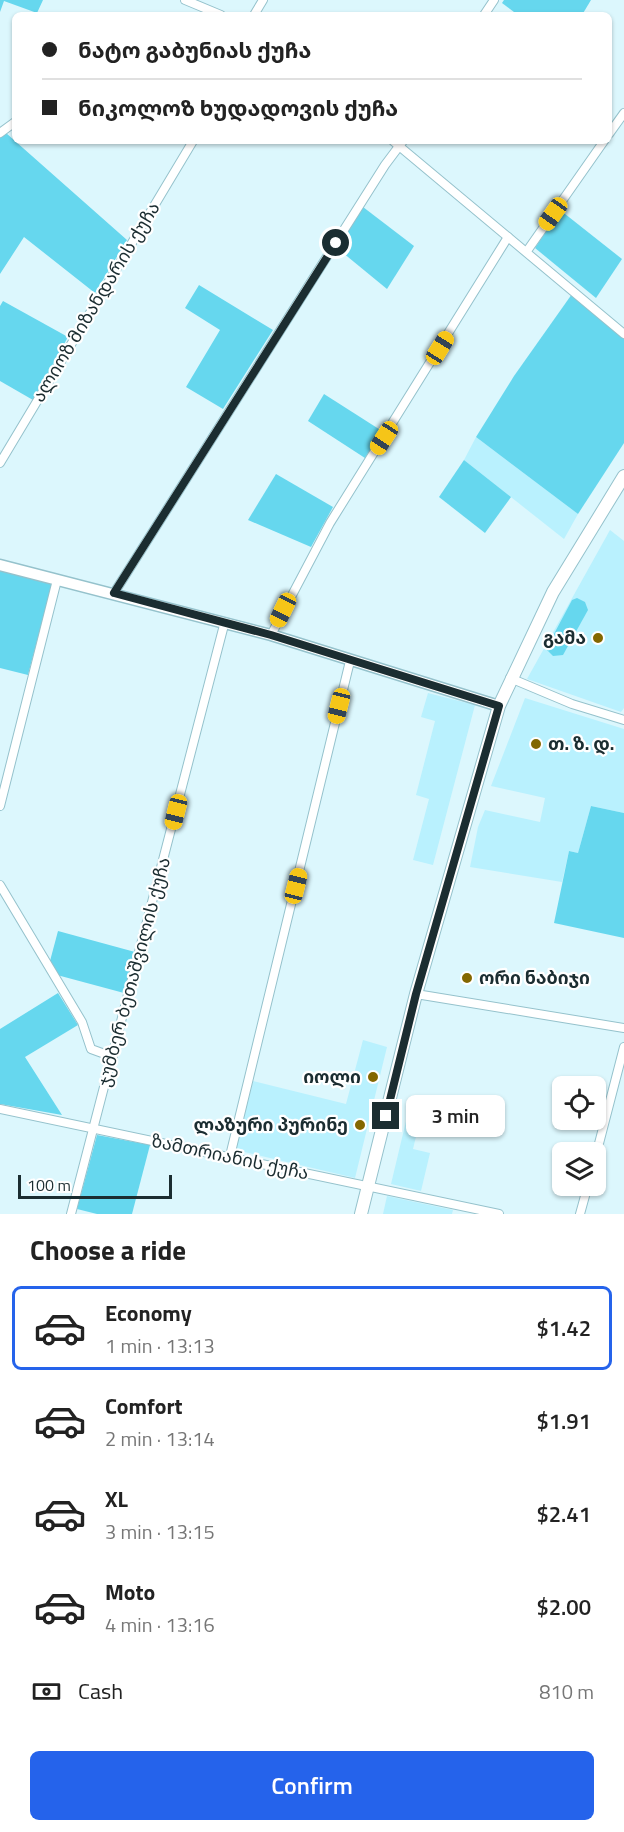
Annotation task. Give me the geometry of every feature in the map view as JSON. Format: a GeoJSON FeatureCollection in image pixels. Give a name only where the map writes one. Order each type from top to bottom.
{"type":"FeatureCollection","features":[{"type":"Feature","properties":{"kind":"main road"},"geometry":{"type":"LineString","coordinates":[[361,1214],[416,994],[499,706],[510,678],[553,592],[624,476]]}},
{"type":"Feature","properties":{"kind":"street"},"geometry":{"type":"LineString","coordinates":[[185,0],[213,12]]}},
{"type":"Feature","properties":{"kind":"street"},"geometry":{"type":"LineString","coordinates":[[200,12],[205,9]]}},
{"type":"Feature","properties":{"kind":"street"},"geometry":{"type":"LineString","coordinates":[[612,130],[624,112]]}},
{"type":"Feature","properties":{"kind":"street","name":"ალიოზ მიზანდარის ქუჩა"},"geometry":{"type":"LineString","coordinates":[[0,463],[191,144]]}},
{"type":"Feature","properties":{"kind":"street"},"geometry":{"type":"LineString","coordinates":[[114,593],[397,144]]}},
{"type":"Feature","properties":{"kind":"street"},"geometry":{"type":"LineString","coordinates":[[399,144],[624,334]]}},
{"type":"Feature","properties":{"kind":"street"},"geometry":{"type":"LineString","coordinates":[[528,251],[602,144]]}},
{"type":"Feature","properties":{"kind":"street"},"geometry":{"type":"LineString","coordinates":[[271,635],[330,523],[508,237]]}},
{"type":"Feature","properties":{"kind":"street"},"geometry":{"type":"LineString","coordinates":[[0,565],[114,593],[224,625],[271,635],[499,706]]}},
{"type":"Feature","properties":{"kind":"street"},"geometry":{"type":"LineString","coordinates":[[0,806],[57,580]]}},
{"type":"Feature","properties":{"kind":"street","name":"ჯუმბერ ბეთაშვილის ქუჩა"},"geometry":{"type":"LineString","coordinates":[[71,1213],[224,625]]}},
{"type":"Feature","properties":{"kind":"street"},"geometry":{"type":"LineString","coordinates":[[230,1156],[350,661]]}},
{"type":"Feature","properties":{"kind":"street"},"geometry":{"type":"LineString","coordinates":[[510,678],[572,704],[624,720]]}},
{"type":"Feature","properties":{"kind":"street"},"geometry":{"type":"LineString","coordinates":[[0,885],[82,1022],[90,1049],[113,1057]]}},
{"type":"Feature","properties":{"kind":"street"},"geometry":{"type":"LineString","coordinates":[[416,994],[624,1028]]}},
{"type":"Feature","properties":{"kind":"street"},"geometry":{"type":"LineString","coordinates":[[599,1142],[624,1047]]}},
{"type":"Feature","properties":{"kind":"street","name":"ზამთრიანის ქუჩა"},"geometry":{"type":"LineString","coordinates":[[0,1109],[499,1214]]}},
{"type":"Feature","properties":{"kind":"street"},"geometry":{"type":"LineString","coordinates":[[580,1214],[585,1196]]}},
{"type":"Feature","properties":{"kind":"street"},"geometry":{"type":"LineString","coordinates":[[71,1213],[81,1214]]}},
{"type":"Feature","properties":{"kind":"shaded area"},"geometry":{"type":"Polygon","coordinates":[[[0,0],[43,0],[37,12],[4,1],[0,12],[0,0]]]}},
{"type":"Feature","properties":{"kind":"shaded area"},"geometry":{"type":"Polygon","coordinates":[[[504,0],[591,0],[584,12],[514,12],[502,3],[504,0]]]}},
{"type":"Feature","properties":{"kind":"shaded area"},"geometry":{"type":"Polygon","coordinates":[[[6,133],[12,138],[12,144],[18,144],[127,240],[95,293],[24,237],[0,274],[0,138],[6,133]]]}},
{"type":"Feature","properties":{"kind":"shaded area"},"geometry":{"type":"Polygon","coordinates":[[[363,207],[414,246],[387,289],[337,248],[363,207]]]}},
{"type":"Feature","properties":{"kind":"shaded area"},"geometry":{"type":"Polygon","coordinates":[[[560,210],[622,259],[596,298],[535,248],[560,210]]]}},
{"type":"Feature","properties":{"kind":"shaded area"},"geometry":{"type":"Polygon","coordinates":[[[199,285],[273,330],[223,409],[186,387],[220,330],[185,308],[199,285]]]}},
{"type":"Feature","properties":{"kind":"shaded area"},"geometry":{"type":"Polygon","coordinates":[[[572,294],[624,338],[624,443],[578,514],[476,437],[514,376],[572,294]]]}},
{"type":"Feature","properties":{"kind":"shaded area"},"geometry":{"type":"Polygon","coordinates":[[[3,301],[68,337],[33,400],[0,381],[0,306],[3,301]]]}},
{"type":"Feature","properties":{"kind":"shaded area"},"geometry":{"type":"Polygon","coordinates":[[[324,394],[382,431],[365,458],[308,421],[324,394]]]}},
{"type":"Feature","properties":{"kind":"shaded area"},"geometry":{"type":"Polygon","coordinates":[[[476,437],[578,514],[564,539],[464,460],[476,437]]]}},
{"type":"Feature","properties":{"kind":"shaded area"},"geometry":{"type":"Polygon","coordinates":[[[464,460],[511,497],[485,533],[439,497],[464,460]]]}},
{"type":"Feature","properties":{"kind":"shaded area"},"geometry":{"type":"Polygon","coordinates":[[[276,474],[333,507],[311,547],[248,520],[276,474]]]}},
{"type":"Feature","properties":{"kind":"shaded area"},"geometry":{"type":"Polygon","coordinates":[[[610,530],[624,541],[624,708],[621,712],[527,679],[610,530]]]}},
{"type":"Feature","properties":{"kind":"shaded area"},"geometry":{"type":"Polygon","coordinates":[[[0,571],[52,584],[28,675],[0,668],[0,571]]]}},
{"type":"Feature","properties":{"kind":"shaded area"},"geometry":{"type":"Polygon","coordinates":[[[577,598],[585,602],[588,610],[563,655],[553,656],[546,649],[572,600],[577,598]]]}},
{"type":"Feature","properties":{"kind":"shaded area"},"geometry":{"type":"Polygon","coordinates":[[[428,693],[475,705],[433,865],[413,860],[429,799],[416,795],[435,721],[421,717],[428,693]]]}},
{"type":"Feature","properties":{"kind":"shaded area"},"geometry":{"type":"Polygon","coordinates":[[[525,698],[624,729],[624,813],[591,806],[578,853],[569,851],[562,882],[470,867],[478,827],[485,810],[540,822],[545,798],[491,786],[525,698]]]}},
{"type":"Feature","properties":{"kind":"shaded area"},"geometry":{"type":"Polygon","coordinates":[[[591,806],[624,813],[624,938],[554,923],[569,851],[578,853],[591,806]]]}},
{"type":"Feature","properties":{"kind":"shaded area"},"geometry":{"type":"Polygon","coordinates":[[[58,931],[135,952],[124,993],[57,975],[50,961],[58,931]]]}},
{"type":"Feature","properties":{"kind":"shaded area"},"geometry":{"type":"Polygon","coordinates":[[[58,993],[78,1025],[25,1057],[62,1115],[0,1104],[0,1029],[58,993]]]}},
{"type":"Feature","properties":{"kind":"shaded area"},"geometry":{"type":"Polygon","coordinates":[[[363,1040],[387,1047],[355,1178],[236,1150],[253,1081],[346,1104],[363,1040]]]}},
{"type":"Feature","properties":{"kind":"shaded area"},"geometry":{"type":"Polygon","coordinates":[[[407,1117],[420,1120],[413,1149],[430,1153],[421,1191],[391,1184],[407,1117]]]}},
{"type":"Feature","properties":{"kind":"shaded area"},"geometry":{"type":"Polygon","coordinates":[[[97,1135],[150,1145],[132,1214],[97,1214],[77,1209],[97,1135]]]}},
{"type":"Feature","properties":{"kind":"shaded area"},"geometry":{"type":"Polygon","coordinates":[[[387,1196],[453,1210],[452,1214],[383,1214],[387,1196]]]}},
{"type":"Feature","properties":{"kind":"place","name":"გამა"},"geometry":{"type":"Point","coordinates":[598,638]}},
{"type":"Feature","properties":{"kind":"place","name":"თ. ზ. დ."},"geometry":{"type":"Point","coordinates":[536,744]}},
{"type":"Feature","properties":{"kind":"place","name":"ორი ნაბიჯი"},"geometry":{"type":"Point","coordinates":[467,978]}},
{"type":"Feature","properties":{"kind":"place","name":"იოლი"},"geometry":{"type":"Point","coordinates":[373,1077]}},
{"type":"Feature","properties":{"kind":"place","name":"ლაზური პურინე"},"geometry":{"type":"Point","coordinates":[360,1125]}},
{"type":"Feature","properties":{"kind":"route"},"geometry":{"type":"LineString","coordinates":[[336,243],[114,593],[224,625],[271,635],[499,706],[416,994],[386,1116]]}}]}
